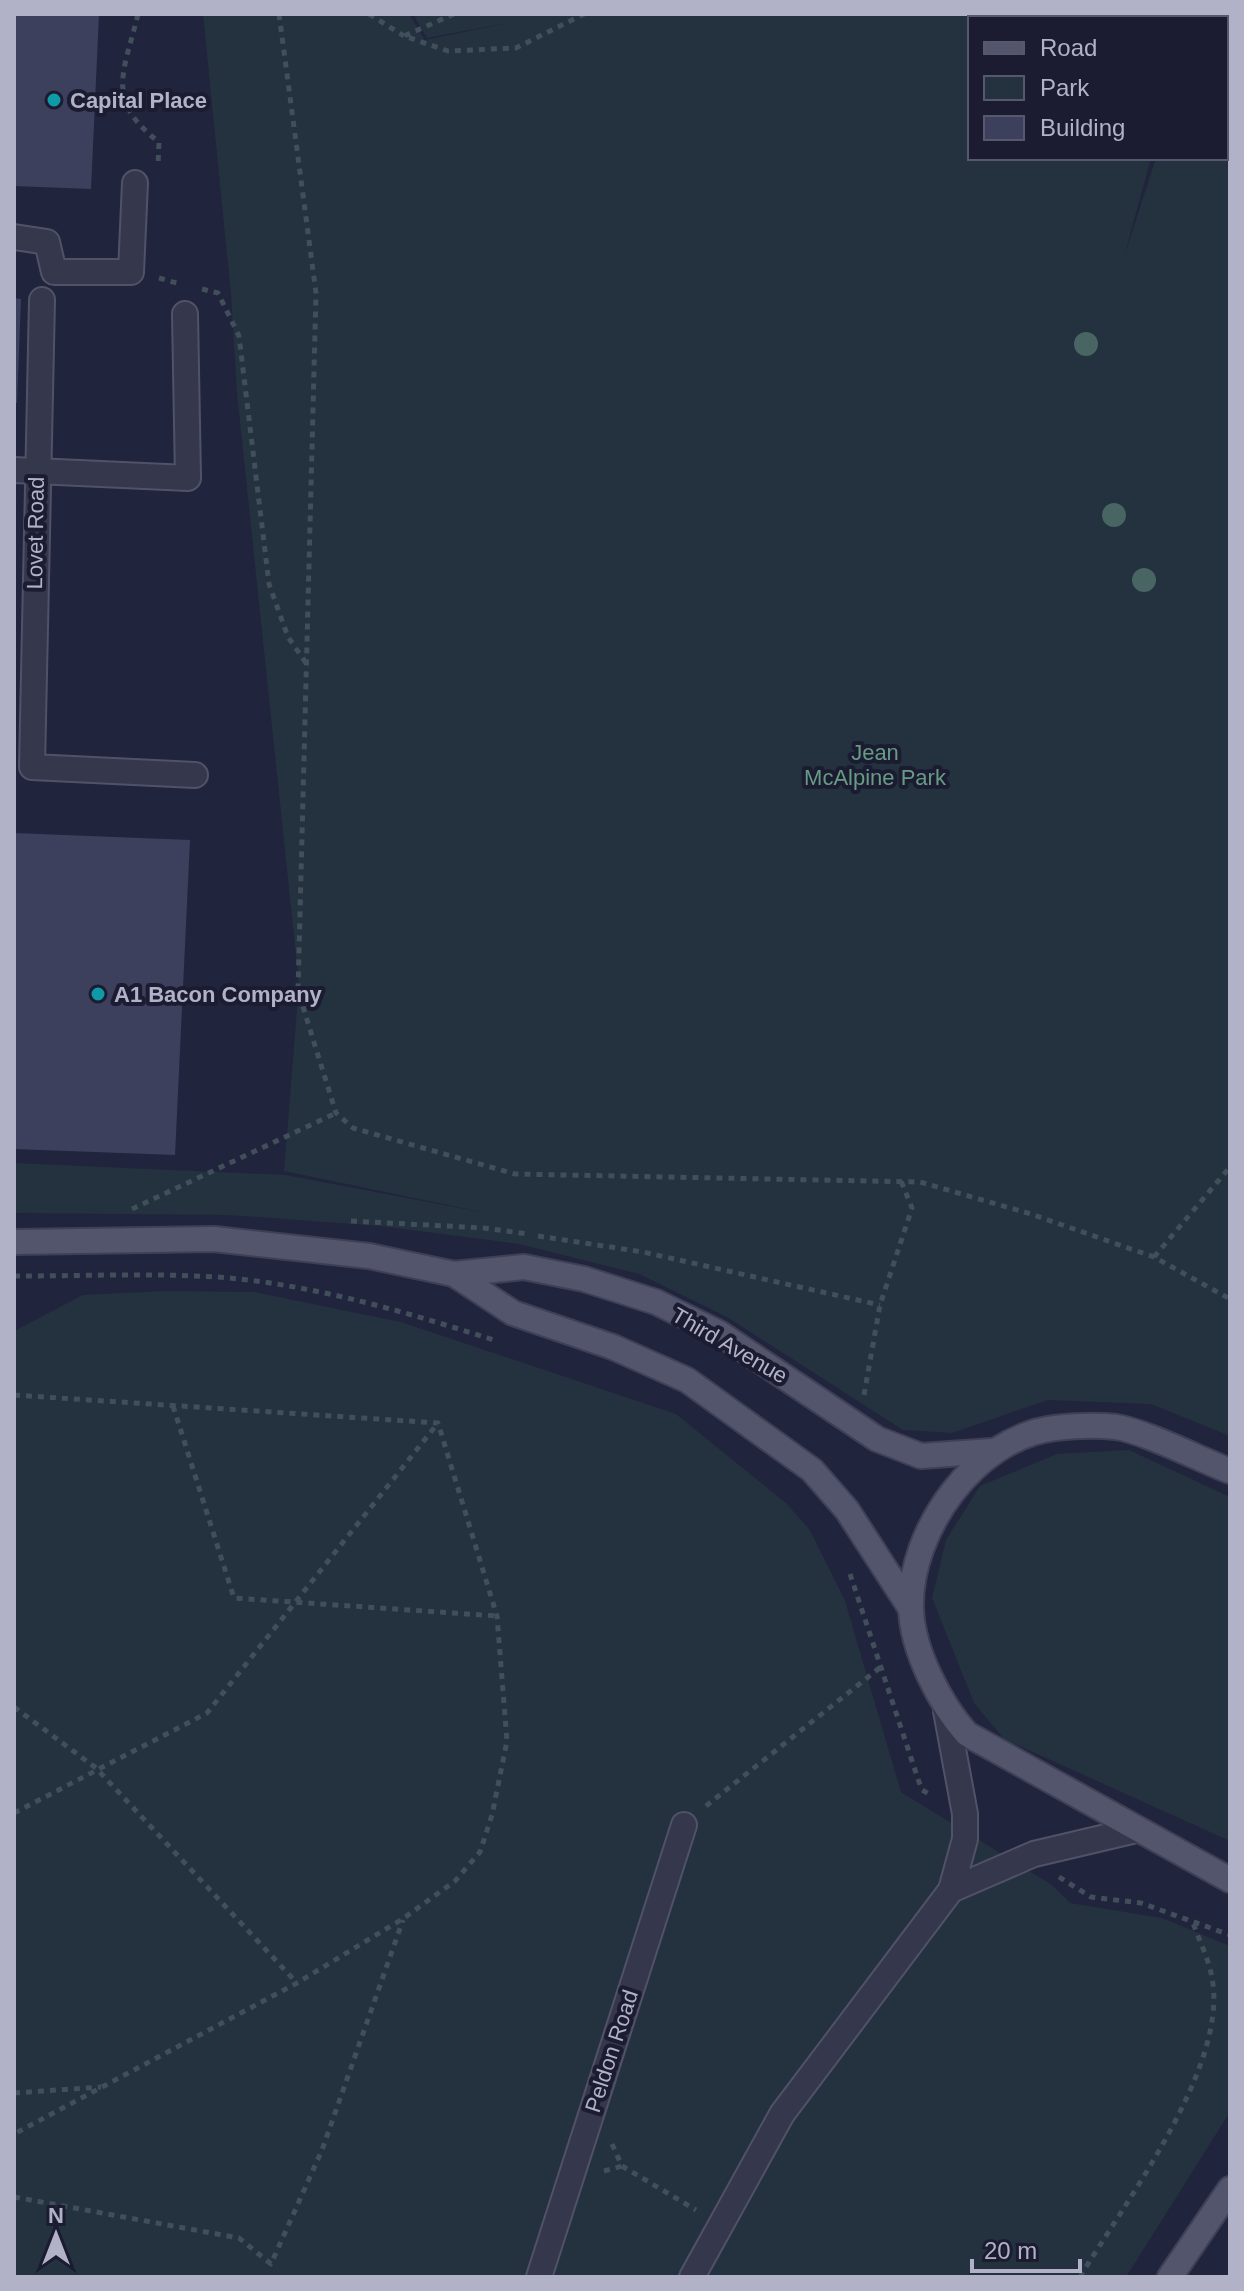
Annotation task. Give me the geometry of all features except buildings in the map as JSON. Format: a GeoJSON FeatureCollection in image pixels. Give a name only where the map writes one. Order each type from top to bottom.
{"type":"FeatureCollection","features":[{"type":"Feature","properties":{"kind":"main road","name":"Third Avenue"},"geometry":{"type":"LineString","coordinates":[[14,1242],[214,1239],[342,1252],[454,1274],[524,1267],[584,1279],[641,1297],[719,1333],[877,1439],[921,1456],[992,1451]]}},
{"type":"Feature","properties":{"kind":"main road","name":"Third Avenue"},"geometry":{"type":"LineString","coordinates":[[454,1274],[513,1313],[613,1347],[687,1380],[812,1470],[847,1510],[911,1609]]}},
{"type":"Feature","properties":{"kind":"main road"},"geometry":{"type":"LineString","coordinates":[[1230,1471],[1117,1427],[1053,1428],[992,1451],[944,1501],[920,1550],[911,1609],[924,1661],[946,1711],[967,1734],[1000,1756],[1230,1880]]}},
{"type":"Feature","properties":{"kind":"main road"},"geometry":{"type":"LineString","coordinates":[[1170,2277],[1230,2189]]}},
{"type":"Feature","properties":{"kind":"street"},"geometry":{"type":"LineString","coordinates":[[14,237],[47,242],[54,272],[131,272],[135,183]]}},
{"type":"Feature","properties":{"kind":"street","name":"Lovet Road"},"geometry":{"type":"LineString","coordinates":[[42,300],[25,471],[23,682],[32,767],[195,775]]}},
{"type":"Feature","properties":{"kind":"street"},"geometry":{"type":"LineString","coordinates":[[25,471],[188,478],[185,314]]}},
{"type":"Feature","properties":{"kind":"street"},"geometry":{"type":"LineString","coordinates":[[692,2277],[719,2223],[782,2114],[951,1890],[965,1839],[965,1814],[946,1711]]}},
{"type":"Feature","properties":{"kind":"street","name":"Peldon Road"},"geometry":{"type":"LineString","coordinates":[[539,2277],[684,1825]]}},
{"type":"Feature","properties":{"kind":"street"},"geometry":{"type":"LineString","coordinates":[[951,1890],[1034,1854],[1136,1830]]}},
{"type":"Feature","properties":{"kind":"path"},"geometry":{"type":"LineString","coordinates":[[135,183],[160,165],[159,142],[138,125],[123,103],[123,76],[138,14]]}},
{"type":"Feature","properties":{"kind":"path"},"geometry":{"type":"LineString","coordinates":[[279,14],[316,293],[298,991],[336,1113],[353,1128],[515,1174],[920,1182],[1031,1214],[1154,1257],[1230,1299]]}},
{"type":"Feature","properties":{"kind":"path"},"geometry":{"type":"LineString","coordinates":[[369,14],[404,36],[448,51],[516,48],[584,14]]}},
{"type":"Feature","properties":{"kind":"path"},"geometry":{"type":"LineString","coordinates":[[404,36],[454,14]]}},
{"type":"Feature","properties":{"kind":"path"},"geometry":{"type":"LineString","coordinates":[[131,272],[218,293],[239,336],[269,584],[288,637],[306,664]]}},
{"type":"Feature","properties":{"kind":"path"},"geometry":{"type":"LineString","coordinates":[[132,1209],[336,1113]]}},
{"type":"Feature","properties":{"kind":"path"},"geometry":{"type":"LineString","coordinates":[[1154,1257],[1230,1167]]}},
{"type":"Feature","properties":{"kind":"path"},"geometry":{"type":"LineString","coordinates":[[862,1403],[880,1305],[912,1208],[901,1181]]}},
{"type":"Feature","properties":{"kind":"path"},"geometry":{"type":"LineString","coordinates":[[14,1276],[161,1276],[269,1283],[322,1292],[501,1342]]}},
{"type":"Feature","properties":{"kind":"path"},"geometry":{"type":"LineString","coordinates":[[14,1395],[438,1423]]}},
{"type":"Feature","properties":{"kind":"path"},"geometry":{"type":"LineString","coordinates":[[173,1406],[234,1598],[497,1616]]}},
{"type":"Feature","properties":{"kind":"path"},"geometry":{"type":"LineString","coordinates":[[14,1813],[207,1713],[438,1423]]}},
{"type":"Feature","properties":{"kind":"path"},"geometry":{"type":"LineString","coordinates":[[14,2134],[297,1983],[404,1918],[455,1881],[480,1852],[492,1815],[507,1741],[497,1616],[438,1423]]}},
{"type":"Feature","properties":{"kind":"path"},"geometry":{"type":"LineString","coordinates":[[845,1563],[922,1790],[943,1799]]}},
{"type":"Feature","properties":{"kind":"path"},"geometry":{"type":"LineString","coordinates":[[684,1825],[882,1666]]}},
{"type":"Feature","properties":{"kind":"path"},"geometry":{"type":"LineString","coordinates":[[14,1707],[96,1768],[297,1983]]}},
{"type":"Feature","properties":{"kind":"path"},"geometry":{"type":"LineString","coordinates":[[1062,1880],[1091,1897],[1141,1903],[1230,1935]]}},
{"type":"Feature","properties":{"kind":"path"},"geometry":{"type":"LineString","coordinates":[[14,2197],[239,2238],[271,2264],[322,2150],[404,1918]]}},
{"type":"Feature","properties":{"kind":"path"},"geometry":{"type":"LineString","coordinates":[[1080,2277],[1193,2091],[1213,2024],[1213,1979],[1192,1919]]}},
{"type":"Feature","properties":{"kind":"path"},"geometry":{"type":"LineString","coordinates":[[14,2093],[103,2087]]}},
{"type":"Feature","properties":{"kind":"path"},"geometry":{"type":"LineString","coordinates":[[594,2104],[622,2166],[719,2223]]}},
{"type":"Feature","properties":{"kind":"green space","name":"Jean McAlpine Park"},"geometry":{"type":"Polygon","coordinates":[[[203,14],[409,14],[425,40],[513,22],[427,38],[413,14],[1197,14],[968,16],[968,160],[1150,160],[1124,257],[1155,160],[1228,160],[1228,16],[1199,14],[1230,14],[1230,1436],[1151,1404],[1048,1400],[952,1433],[903,1430],[727,1317],[639,1274],[519,1244],[380,1226],[229,1215],[14,1213],[14,1163],[286,1175],[491,1214],[284,1171],[299,984],[237,393],[231,294],[203,14]]]}},
{"type":"Feature","properties":{"kind":"green space"},"geometry":{"type":"Polygon","coordinates":[[[166,1291],[254,1292],[401,1322],[676,1414],[786,1503],[809,1529],[845,1601],[901,1792],[1052,1885],[1070,1903],[1162,1918],[1230,1946],[1230,2112],[1126,2277],[14,2277],[14,1331],[83,1295],[166,1291]]]}},
{"type":"Feature","properties":{"kind":"green space"},"geometry":{"type":"Polygon","coordinates":[[[1129,1450],[1230,1497],[1230,1841],[1004,1739],[974,1703],[932,1598],[946,1540],[980,1486],[1057,1454],[1129,1450]]]}},
{"type":"Feature","properties":{"kind":"place","name":"Capital Place"},"geometry":{"type":"Point","coordinates":[54,100]}},
{"type":"Feature","properties":{"kind":"place","name":"A1 Bacon Company"},"geometry":{"type":"Point","coordinates":[98,994]}}]}
